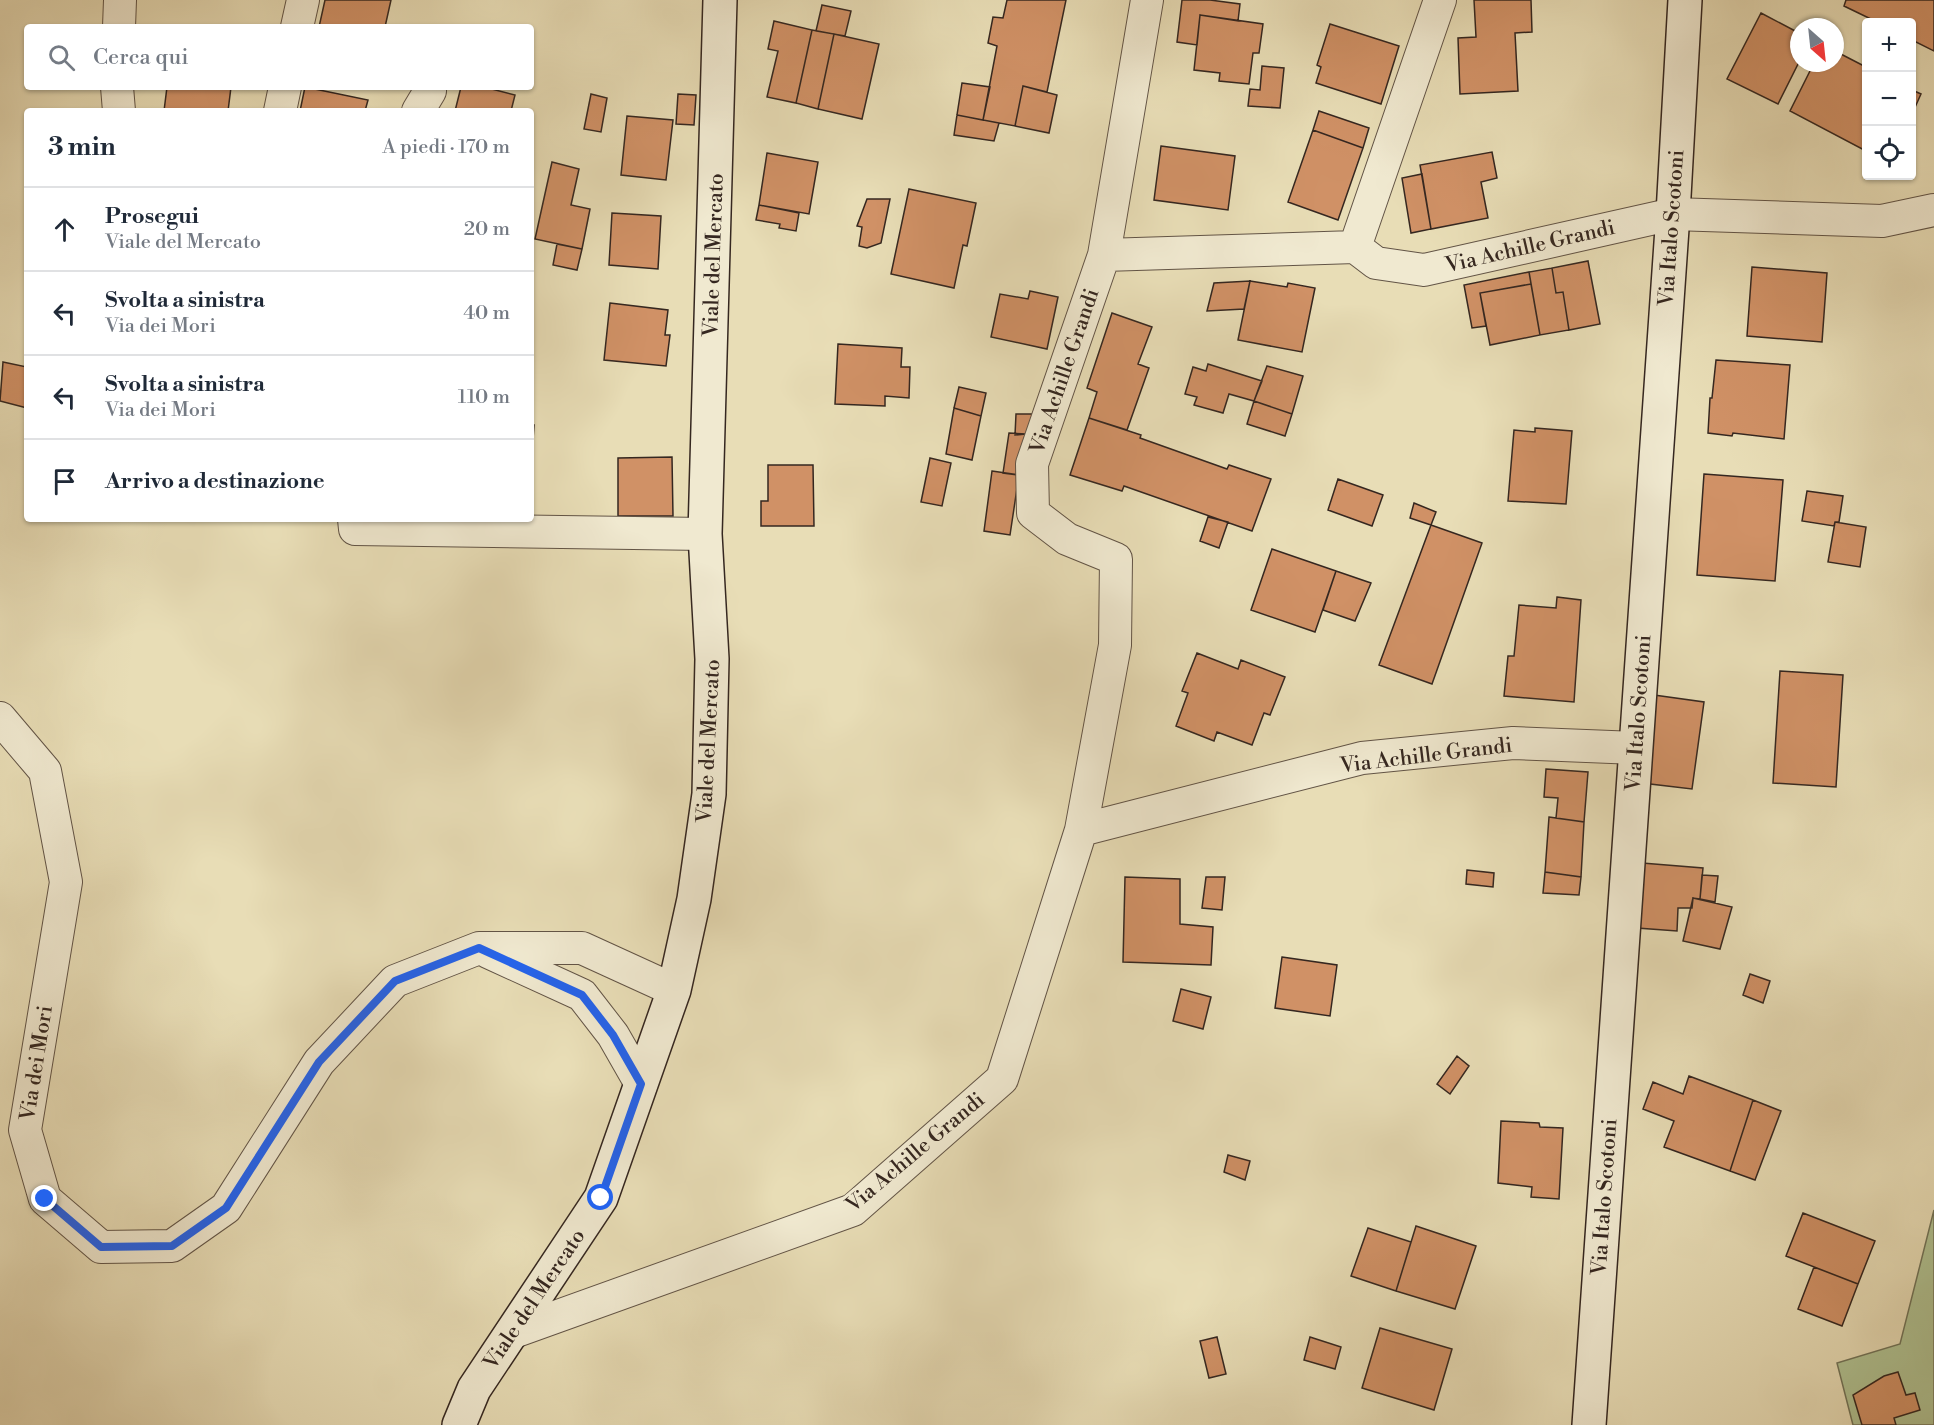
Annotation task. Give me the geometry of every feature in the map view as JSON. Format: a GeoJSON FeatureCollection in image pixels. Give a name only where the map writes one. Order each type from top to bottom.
{"type":"FeatureCollection","features":[{"type":"Feature","properties":{"kind":"main road","name":"Viale del Mercato"},"geometry":{"type":"LineString","coordinates":[[459,1425],[474,1389],[601,1198],[674,990],[694,899],[709,794],[712,659],[705,534],[720,0]]}},
{"type":"Feature","properties":{"kind":"main road","name":"Via Italo Scotoni"},"geometry":{"type":"LineString","coordinates":[[1589,1425],[1673,214],[1685,0]]}},
{"type":"Feature","properties":{"kind":"street"},"geometry":{"type":"LineString","coordinates":[[119,24],[120,0]]}},
{"type":"Feature","properties":{"kind":"street"},"geometry":{"type":"LineString","coordinates":[[298,24],[303,0]]}},
{"type":"Feature","properties":{"kind":"street","name":"Via Achille Grandi"},"geometry":{"type":"LineString","coordinates":[[511,1333],[853,1210],[1002,1079],[1081,830],[1115,645],[1116,559],[1067,539],[1033,513],[1032,464],[1104,255],[1147,0]]}},
{"type":"Feature","properties":{"kind":"street"},"geometry":{"type":"LineString","coordinates":[[1104,255],[1355,247],[1440,0]]}},
{"type":"Feature","properties":{"kind":"street"},"geometry":{"type":"LineString","coordinates":[[117,90],[119,108]]}},
{"type":"Feature","properties":{"kind":"street"},"geometry":{"type":"LineString","coordinates":[[281,108],[284,90]]}},
{"type":"Feature","properties":{"kind":"street","name":"Via Achille Grandi"},"geometry":{"type":"LineString","coordinates":[[1355,247],[1376,263],[1424,270],[1673,214],[1882,221],[1934,210]]}},
{"type":"Feature","properties":{"kind":"street"},"geometry":{"type":"LineString","coordinates":[[354,522],[355,529],[449,525],[705,534]]}},
{"type":"Feature","properties":{"kind":"street","name":"Via dei Mori"},"geometry":{"type":"LineString","coordinates":[[0,718],[45,771],[66,882],[25,1130],[45,1199],[101,1247],[172,1246],[226,1208],[319,1062],[395,981],[479,948],[582,948],[674,990]]}},
{"type":"Feature","properties":{"kind":"street","name":"Via Achille Grandi"},"geometry":{"type":"LineString","coordinates":[[1081,830],[1362,758],[1513,743],[1636,748]]}},
{"type":"Feature","properties":{"kind":"street"},"geometry":{"type":"LineString","coordinates":[[479,948],[582,995],[613,1035],[641,1084]]}},
{"type":"Feature","properties":{"kind":"green space"},"geometry":{"type":"Polygon","coordinates":[[[1934,1210],[1934,1425],[1853,1425],[1837,1363],[1900,1344],[1934,1210]]]}},
{"type":"Feature","properties":{"kind":"building"},"geometry":{"type":"Polygon","coordinates":[[[325,0],[391,0],[386,24],[320,24],[325,0]]]}},
{"type":"Feature","properties":{"kind":"building"},"geometry":{"type":"Polygon","coordinates":[[[1007,0],[1066,0],[1047,92],[1023,86],[1015,126],[983,120],[997,46],[988,43],[993,17],[1003,18],[1007,0]]]}},
{"type":"Feature","properties":{"kind":"building"},"geometry":{"type":"Polygon","coordinates":[[[1182,0],[1210,0],[1240,4],[1238,21],[1200,15],[1197,45],[1177,42],[1182,0]]]}},
{"type":"Feature","properties":{"kind":"building"},"geometry":{"type":"Polygon","coordinates":[[[1474,0],[1531,0],[1532,32],[1515,33],[1518,91],[1460,94],[1458,38],[1476,37],[1474,0]]]}},
{"type":"Feature","properties":{"kind":"building"},"geometry":{"type":"Polygon","coordinates":[[[1846,0],[1934,0],[1934,51],[1916,42],[1916,18],[1869,18],[1844,6],[1846,0]]]}},
{"type":"Feature","properties":{"kind":"building"},"geometry":{"type":"Polygon","coordinates":[[[822,5],[851,11],[845,36],[816,31],[822,5]]]}},
{"type":"Feature","properties":{"kind":"building"},"geometry":{"type":"Polygon","coordinates":[[[1761,13],[1790,28],[1790,72],[1794,72],[1778,104],[1727,79],[1761,13]]]}},
{"type":"Feature","properties":{"kind":"building"},"geometry":{"type":"Polygon","coordinates":[[[1200,15],[1263,24],[1259,53],[1253,53],[1249,84],[1219,81],[1220,73],[1194,70],[1200,15]]]}},
{"type":"Feature","properties":{"kind":"building"},"geometry":{"type":"Polygon","coordinates":[[[774,21],[812,30],[796,103],[767,97],[778,51],[768,49],[774,21]]]}},
{"type":"Feature","properties":{"kind":"building"},"geometry":{"type":"Polygon","coordinates":[[[1330,24],[1399,46],[1381,104],[1316,83],[1321,67],[1317,65],[1330,24]]]}},
{"type":"Feature","properties":{"kind":"building"},"geometry":{"type":"Polygon","coordinates":[[[812,30],[834,34],[818,109],[796,103],[812,30]]]}},
{"type":"Feature","properties":{"kind":"building"},"geometry":{"type":"Polygon","coordinates":[[[834,34],[879,44],[862,119],[818,109],[834,34]]]}},
{"type":"Feature","properties":{"kind":"building"},"geometry":{"type":"Polygon","coordinates":[[[1844,56],[1862,65],[1862,149],[1790,111],[1810,72],[1844,72],[1844,56]]]}},
{"type":"Feature","properties":{"kind":"building"},"geometry":{"type":"Polygon","coordinates":[[[1262,66],[1284,68],[1280,108],[1248,106],[1250,89],[1260,90],[1262,66]]]}},
{"type":"Feature","properties":{"kind":"building"},"geometry":{"type":"Polygon","coordinates":[[[962,83],[990,87],[983,120],[957,115],[962,83]]]}},
{"type":"Feature","properties":{"kind":"building"},"geometry":{"type":"Polygon","coordinates":[[[1023,86],[1057,95],[1049,133],[1015,126],[1023,86]]]}},
{"type":"Feature","properties":{"kind":"building"},"geometry":{"type":"Polygon","coordinates":[[[167,90],[231,90],[228,108],[164,108],[167,90]]]}},
{"type":"Feature","properties":{"kind":"building"},"geometry":{"type":"Polygon","coordinates":[[[304,90],[320,90],[368,100],[366,108],[301,108],[304,90]]]}},
{"type":"Feature","properties":{"kind":"building"},"geometry":{"type":"Polygon","coordinates":[[[460,90],[496,90],[515,95],[512,108],[456,108],[460,90]]]}},
{"type":"Feature","properties":{"kind":"building"},"geometry":{"type":"Polygon","coordinates":[[[1916,92],[1921,94],[1916,105],[1916,92]]]}},
{"type":"Feature","properties":{"kind":"building"},"geometry":{"type":"Polygon","coordinates":[[[591,94],[607,98],[601,132],[584,129],[591,94]]]}},
{"type":"Feature","properties":{"kind":"building"},"geometry":{"type":"Polygon","coordinates":[[[678,94],[696,95],[694,125],[676,124],[678,94]]]}},
{"type":"Feature","properties":{"kind":"building"},"geometry":{"type":"Polygon","coordinates":[[[1319,111],[1369,128],[1363,148],[1313,130],[1319,111]]]}},
{"type":"Feature","properties":{"kind":"building"},"geometry":{"type":"Polygon","coordinates":[[[957,115],[999,123],[994,141],[954,135],[957,115]]]}},
{"type":"Feature","properties":{"kind":"building"},"geometry":{"type":"Polygon","coordinates":[[[627,116],[673,120],[666,180],[621,175],[627,116]]]}},
{"type":"Feature","properties":{"kind":"building"},"geometry":{"type":"Polygon","coordinates":[[[1313,130],[1363,148],[1338,220],[1288,202],[1313,130]]]}},
{"type":"Feature","properties":{"kind":"building"},"geometry":{"type":"Polygon","coordinates":[[[1161,146],[1235,156],[1228,210],[1154,200],[1161,146]]]}},
{"type":"Feature","properties":{"kind":"building"},"geometry":{"type":"Polygon","coordinates":[[[1492,152],[1497,178],[1481,182],[1488,218],[1431,229],[1420,165],[1492,152]]]}},
{"type":"Feature","properties":{"kind":"building"},"geometry":{"type":"Polygon","coordinates":[[[767,153],[818,162],[809,214],[759,205],[767,153]]]}},
{"type":"Feature","properties":{"kind":"building"},"geometry":{"type":"Polygon","coordinates":[[[552,162],[579,169],[571,205],[590,209],[582,249],[535,239],[552,162]]]}},
{"type":"Feature","properties":{"kind":"building"},"geometry":{"type":"Polygon","coordinates":[[[1422,174],[1431,229],[1411,233],[1402,178],[1422,174]]]}},
{"type":"Feature","properties":{"kind":"building"},"geometry":{"type":"Polygon","coordinates":[[[909,189],[976,203],[967,246],[963,245],[954,288],[891,274],[909,189]]]}},
{"type":"Feature","properties":{"kind":"building"},"geometry":{"type":"Polygon","coordinates":[[[867,199],[890,199],[881,243],[867,248],[859,246],[862,227],[857,226],[867,199]]]}},
{"type":"Feature","properties":{"kind":"building"},"geometry":{"type":"Polygon","coordinates":[[[759,205],[799,213],[796,231],[779,228],[780,224],[756,220],[759,205]]]}},
{"type":"Feature","properties":{"kind":"building"},"geometry":{"type":"Polygon","coordinates":[[[612,213],[661,216],[658,269],[609,265],[612,213]]]}},
{"type":"Feature","properties":{"kind":"building"},"geometry":{"type":"Polygon","coordinates":[[[557,244],[582,249],[577,270],[553,265],[557,244]]]}},
{"type":"Feature","properties":{"kind":"building"},"geometry":{"type":"Polygon","coordinates":[[[1588,261],[1600,324],[1569,330],[1563,292],[1556,293],[1552,268],[1588,261]]]}},
{"type":"Feature","properties":{"kind":"building"},"geometry":{"type":"Polygon","coordinates":[[[1752,267],[1827,273],[1822,342],[1747,336],[1752,267]]]}},
{"type":"Feature","properties":{"kind":"building"},"geometry":{"type":"Polygon","coordinates":[[[1552,268],[1556,293],[1563,292],[1569,330],[1540,335],[1529,272],[1552,268]]]}},
{"type":"Feature","properties":{"kind":"building"},"geometry":{"type":"Polygon","coordinates":[[[1529,272],[1531,284],[1480,293],[1486,326],[1472,328],[1464,285],[1529,272]]]}},
{"type":"Feature","properties":{"kind":"building"},"geometry":{"type":"Polygon","coordinates":[[[1250,281],[1244,309],[1207,311],[1214,283],[1250,281]]]}},
{"type":"Feature","properties":{"kind":"building"},"geometry":{"type":"Polygon","coordinates":[[[1250,281],[1287,287],[1288,283],[1315,288],[1302,352],[1238,340],[1250,281]]]}},
{"type":"Feature","properties":{"kind":"building"},"geometry":{"type":"Polygon","coordinates":[[[1531,284],[1540,335],[1490,345],[1480,293],[1531,284]]]}},
{"type":"Feature","properties":{"kind":"building"},"geometry":{"type":"Polygon","coordinates":[[[1030,291],[1058,297],[1047,349],[991,337],[1000,294],[1028,299],[1030,291]]]}},
{"type":"Feature","properties":{"kind":"building"},"geometry":{"type":"Polygon","coordinates":[[[610,303],[668,310],[665,335],[670,335],[666,366],[604,360],[610,303]]]}},
{"type":"Feature","properties":{"kind":"building"},"geometry":{"type":"Polygon","coordinates":[[[1112,313],[1152,327],[1138,364],[1149,368],[1127,430],[1089,418],[1097,392],[1087,388],[1112,313]]]}},
{"type":"Feature","properties":{"kind":"building"},"geometry":{"type":"Polygon","coordinates":[[[838,344],[902,348],[901,367],[910,367],[909,398],[885,396],[885,406],[835,404],[838,344]]]}},
{"type":"Feature","properties":{"kind":"building"},"geometry":{"type":"Polygon","coordinates":[[[1716,360],[1790,365],[1784,439],[1733,433],[1732,436],[1708,433],[1710,398],[1712,398],[1716,360]]]}},
{"type":"Feature","properties":{"kind":"building"},"geometry":{"type":"Polygon","coordinates":[[[3,362],[24,366],[24,407],[0,401],[3,362]]]}},
{"type":"Feature","properties":{"kind":"building"},"geometry":{"type":"Polygon","coordinates":[[[1208,364],[1262,381],[1254,401],[1229,394],[1223,413],[1194,405],[1197,397],[1185,394],[1193,367],[1206,371],[1208,364]]]}},
{"type":"Feature","properties":{"kind":"building"},"geometry":{"type":"Polygon","coordinates":[[[1267,366],[1303,376],[1292,414],[1254,401],[1267,366]]]}},
{"type":"Feature","properties":{"kind":"building"},"geometry":{"type":"Polygon","coordinates":[[[959,387],[986,393],[981,416],[954,408],[959,387]]]}},
{"type":"Feature","properties":{"kind":"building"},"geometry":{"type":"Polygon","coordinates":[[[1254,401],[1292,414],[1285,436],[1247,424],[1254,401]]]}},
{"type":"Feature","properties":{"kind":"building"},"geometry":{"type":"Polygon","coordinates":[[[954,408],[981,416],[972,460],[946,454],[954,408]]]}},
{"type":"Feature","properties":{"kind":"building"},"geometry":{"type":"Polygon","coordinates":[[[1016,414],[1034,414],[1026,434],[1015,435],[1016,414]]]}},
{"type":"Feature","properties":{"kind":"building"},"geometry":{"type":"Polygon","coordinates":[[[1089,418],[1141,435],[1140,438],[1227,469],[1229,465],[1271,479],[1252,531],[1124,486],[1122,491],[1070,475],[1089,418]]]}},
{"type":"Feature","properties":{"kind":"building"},"geometry":{"type":"Polygon","coordinates":[[[1535,428],[1572,431],[1566,504],[1508,501],[1514,430],[1535,432],[1535,428]]]}},
{"type":"Feature","properties":{"kind":"building"},"geometry":{"type":"Polygon","coordinates":[[[1009,433],[1026,434],[1019,475],[1003,473],[1009,433]]]}},
{"type":"Feature","properties":{"kind":"building"},"geometry":{"type":"Polygon","coordinates":[[[672,457],[673,516],[618,516],[618,458],[672,457]]]}},
{"type":"Feature","properties":{"kind":"building"},"geometry":{"type":"Polygon","coordinates":[[[930,458],[951,463],[942,506],[921,502],[930,458]]]}},
{"type":"Feature","properties":{"kind":"building"},"geometry":{"type":"Polygon","coordinates":[[[768,465],[813,465],[814,526],[761,526],[761,501],[768,501],[768,465]]]}},
{"type":"Feature","properties":{"kind":"building"},"geometry":{"type":"Polygon","coordinates":[[[992,471],[1019,475],[1010,535],[984,531],[992,471]]]}},
{"type":"Feature","properties":{"kind":"building"},"geometry":{"type":"Polygon","coordinates":[[[1704,474],[1783,480],[1775,581],[1697,575],[1704,474]]]}},
{"type":"Feature","properties":{"kind":"building"},"geometry":{"type":"Polygon","coordinates":[[[1338,479],[1383,495],[1372,526],[1328,510],[1338,479]]]}},
{"type":"Feature","properties":{"kind":"building"},"geometry":{"type":"Polygon","coordinates":[[[1807,491],[1843,496],[1839,522],[1835,522],[1834,526],[1802,521],[1807,491]]]}},
{"type":"Feature","properties":{"kind":"building"},"geometry":{"type":"Polygon","coordinates":[[[1414,503],[1436,512],[1431,525],[1410,518],[1414,503]]]}},
{"type":"Feature","properties":{"kind":"building"},"geometry":{"type":"Polygon","coordinates":[[[1208,517],[1228,522],[1219,548],[1200,541],[1208,517]]]}},
{"type":"Feature","properties":{"kind":"building"},"geometry":{"type":"Polygon","coordinates":[[[1835,522],[1866,527],[1860,567],[1828,562],[1835,522]]]}},
{"type":"Feature","properties":{"kind":"building"},"geometry":{"type":"Polygon","coordinates":[[[1431,525],[1482,543],[1432,684],[1379,665],[1431,525]]]}},
{"type":"Feature","properties":{"kind":"building"},"geometry":{"type":"Polygon","coordinates":[[[1272,549],[1336,571],[1315,632],[1251,610],[1272,549]]]}},
{"type":"Feature","properties":{"kind":"building"},"geometry":{"type":"Polygon","coordinates":[[[1336,571],[1371,583],[1355,621],[1323,610],[1336,571]]]}},
{"type":"Feature","properties":{"kind":"building"},"geometry":{"type":"Polygon","coordinates":[[[1557,597],[1581,600],[1574,702],[1504,696],[1508,656],[1514,656],[1519,605],[1556,608],[1557,597]]]}},
{"type":"Feature","properties":{"kind":"building"},"geometry":{"type":"Polygon","coordinates":[[[1197,653],[1238,669],[1241,660],[1285,677],[1270,715],[1264,713],[1252,745],[1217,732],[1214,741],[1176,726],[1188,693],[1182,691],[1197,653]]]}},
{"type":"Feature","properties":{"kind":"building"},"geometry":{"type":"Polygon","coordinates":[[[1780,671],[1843,675],[1836,787],[1773,783],[1780,671]]]}},
{"type":"Feature","properties":{"kind":"building"},"geometry":{"type":"Polygon","coordinates":[[[1654,695],[1704,702],[1692,789],[1642,783],[1654,695]]]}},
{"type":"Feature","properties":{"kind":"building"},"geometry":{"type":"Polygon","coordinates":[[[1546,769],[1588,772],[1584,822],[1556,818],[1558,798],[1544,797],[1546,769]]]}},
{"type":"Feature","properties":{"kind":"building"},"geometry":{"type":"Polygon","coordinates":[[[1549,817],[1584,822],[1581,877],[1545,872],[1549,817]]]}},
{"type":"Feature","properties":{"kind":"building"},"geometry":{"type":"Polygon","coordinates":[[[1642,863],[1703,868],[1700,899],[1693,898],[1692,908],[1678,908],[1677,931],[1637,928],[1642,863]]]}},
{"type":"Feature","properties":{"kind":"building"},"geometry":{"type":"Polygon","coordinates":[[[1467,870],[1494,873],[1493,887],[1466,884],[1467,870]]]}},
{"type":"Feature","properties":{"kind":"building"},"geometry":{"type":"Polygon","coordinates":[[[1545,872],[1581,877],[1579,895],[1543,893],[1545,872]]]}},
{"type":"Feature","properties":{"kind":"building"},"geometry":{"type":"Polygon","coordinates":[[[1702,875],[1718,876],[1715,902],[1700,899],[1702,875]]]}},
{"type":"Feature","properties":{"kind":"building"},"geometry":{"type":"Polygon","coordinates":[[[1125,877],[1180,879],[1180,924],[1213,927],[1211,965],[1123,962],[1125,877]]]}},
{"type":"Feature","properties":{"kind":"building"},"geometry":{"type":"Polygon","coordinates":[[[1206,877],[1225,877],[1222,910],[1202,908],[1206,877]]]}},
{"type":"Feature","properties":{"kind":"building"},"geometry":{"type":"Polygon","coordinates":[[[1693,898],[1732,907],[1720,949],[1683,941],[1693,898]]]}},
{"type":"Feature","properties":{"kind":"building"},"geometry":{"type":"Polygon","coordinates":[[[1282,957],[1337,965],[1330,1016],[1275,1008],[1282,957]]]}},
{"type":"Feature","properties":{"kind":"building"},"geometry":{"type":"Polygon","coordinates":[[[1750,974],[1770,981],[1763,1003],[1743,995],[1750,974]]]}},
{"type":"Feature","properties":{"kind":"building"},"geometry":{"type":"Polygon","coordinates":[[[1181,989],[1211,997],[1203,1029],[1173,1021],[1181,989]]]}},
{"type":"Feature","properties":{"kind":"building"},"geometry":{"type":"Polygon","coordinates":[[[1457,1056],[1469,1066],[1450,1094],[1437,1084],[1457,1056]]]}},
{"type":"Feature","properties":{"kind":"building"},"geometry":{"type":"Polygon","coordinates":[[[1689,1076],[1753,1100],[1730,1171],[1664,1147],[1674,1121],[1643,1109],[1653,1082],[1683,1094],[1689,1076]]]}},
{"type":"Feature","properties":{"kind":"building"},"geometry":{"type":"Polygon","coordinates":[[[1753,1100],[1781,1111],[1755,1180],[1730,1171],[1753,1100]]]}},
{"type":"Feature","properties":{"kind":"building"},"geometry":{"type":"Polygon","coordinates":[[[1501,1121],[1539,1123],[1540,1127],[1563,1128],[1559,1199],[1531,1197],[1532,1187],[1498,1183],[1501,1121]]]}},
{"type":"Feature","properties":{"kind":"building"},"geometry":{"type":"Polygon","coordinates":[[[1228,1155],[1250,1161],[1245,1180],[1224,1172],[1228,1155]]]}},
{"type":"Feature","properties":{"kind":"building"},"geometry":{"type":"Polygon","coordinates":[[[1803,1213],[1875,1241],[1858,1284],[1786,1256],[1803,1213]]]}},
{"type":"Feature","properties":{"kind":"building"},"geometry":{"type":"Polygon","coordinates":[[[1416,1226],[1476,1246],[1455,1309],[1396,1291],[1416,1226]]]}},
{"type":"Feature","properties":{"kind":"building"},"geometry":{"type":"Polygon","coordinates":[[[1368,1228],[1411,1242],[1396,1291],[1351,1276],[1368,1228]]]}},
{"type":"Feature","properties":{"kind":"building"},"geometry":{"type":"Polygon","coordinates":[[[1814,1267],[1858,1284],[1842,1326],[1798,1309],[1814,1267]]]}},
{"type":"Feature","properties":{"kind":"building"},"geometry":{"type":"Polygon","coordinates":[[[1380,1328],[1452,1349],[1434,1410],[1362,1388],[1380,1328]]]}},
{"type":"Feature","properties":{"kind":"building"},"geometry":{"type":"Polygon","coordinates":[[[1217,1337],[1226,1374],[1209,1378],[1200,1341],[1217,1337]]]}},
{"type":"Feature","properties":{"kind":"building"},"geometry":{"type":"Polygon","coordinates":[[[1310,1337],[1341,1347],[1335,1369],[1304,1360],[1310,1337]]]}},
{"type":"Feature","properties":{"kind":"building"},"geometry":{"type":"Polygon","coordinates":[[[1898,1372],[1906,1395],[1915,1393],[1920,1410],[1894,1418],[1896,1425],[1862,1425],[1853,1395],[1884,1376],[1898,1372]]]}},
{"type":"Feature","properties":{"kind":"route"},"geometry":{"type":"LineString","coordinates":[[45,1199],[101,1247],[172,1246],[226,1208],[319,1062],[395,981],[479,948],[582,995],[613,1035],[641,1084],[601,1198]]}}]}
